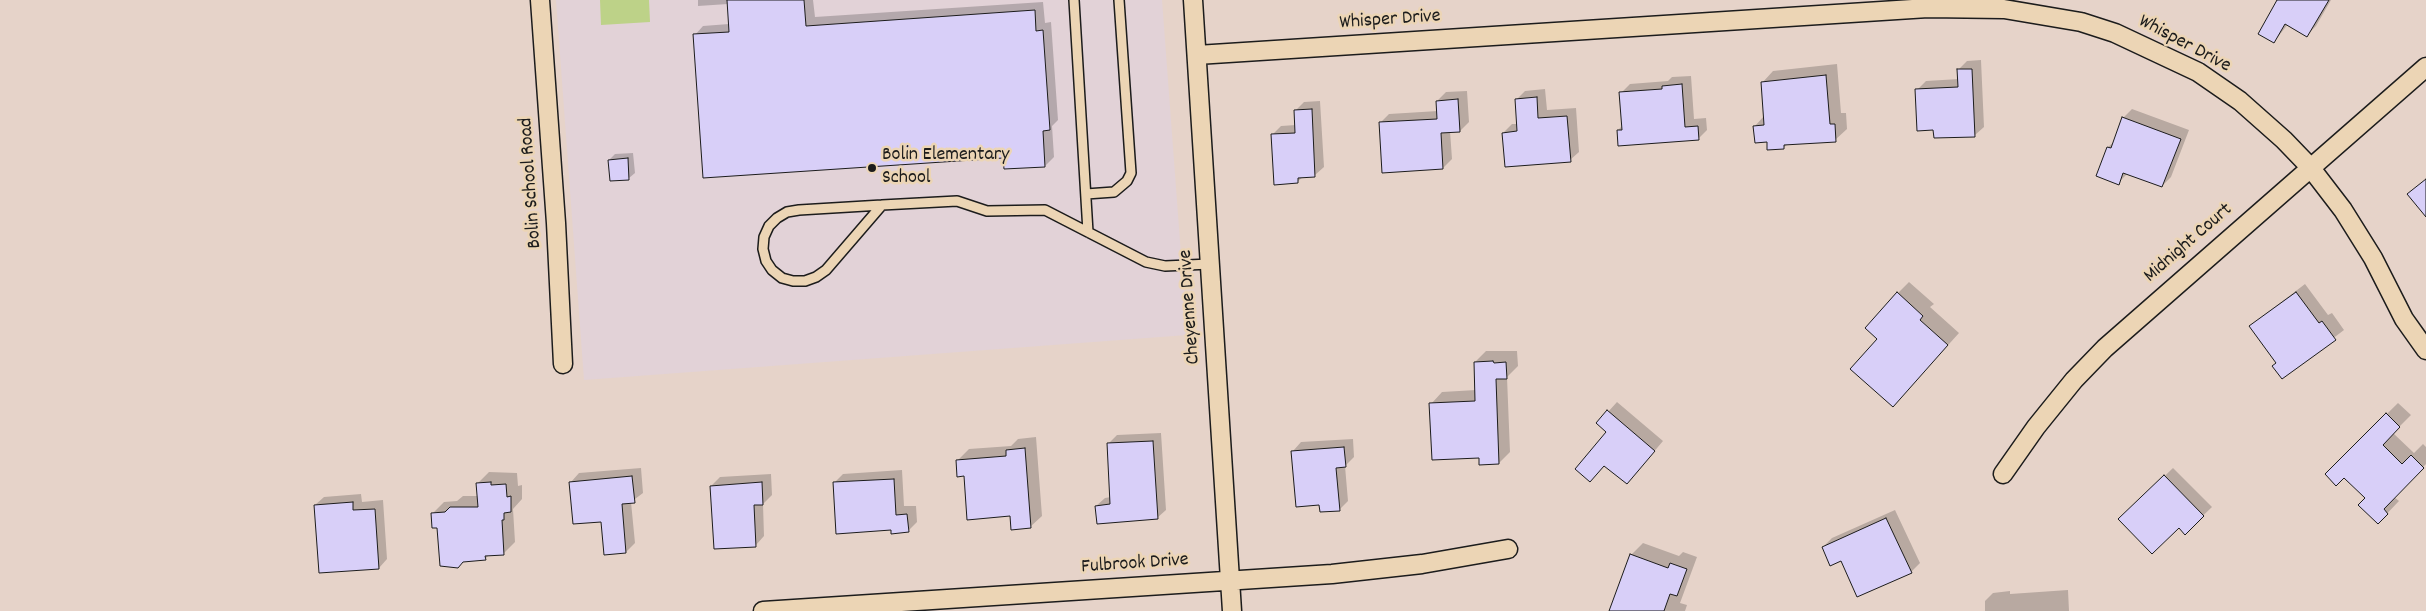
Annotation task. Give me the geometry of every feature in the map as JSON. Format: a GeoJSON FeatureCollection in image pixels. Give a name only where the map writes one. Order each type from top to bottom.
{"type":"FeatureCollection","features":[{"type":"Feature","properties":{"kind":"street","name":"Bolin School Road"},"geometry":{"type":"LineString","coordinates":[[540,0],[556,223],[563,364]]}},
{"type":"Feature","properties":{"kind":"street","name":"Cheyenne Drive"},"geometry":{"type":"LineString","coordinates":[[1193,0],[1232,611]]}},
{"type":"Feature","properties":{"kind":"street","name":"Whisper Drive"},"geometry":{"type":"LineString","coordinates":[[1197,55],[1928,8],[2004,9],[2081,22],[2115,33],[2176,60],[2240,101],[2310,167],[2358,232],[2404,319],[2426,350]]}},
{"type":"Feature","properties":{"kind":"street","name":"Midnight Court"},"geometry":{"type":"LineString","coordinates":[[2003,474],[2036,427],[2074,380],[2105,348],[2426,66]]}},
{"type":"Feature","properties":{"kind":"street","name":"Fulbrook Drive"},"geometry":{"type":"LineString","coordinates":[[763,611],[1376,570],[1463,558],[1508,548]]}},
{"type":"Feature","properties":{"kind":"lane"},"geometry":{"type":"LineString","coordinates":[[1074,0],[1088,232]]}},
{"type":"Feature","properties":{"kind":"lane"},"geometry":{"type":"LineString","coordinates":[[1086,194],[1114,192],[1128,181],[1131,173],[1119,0]]}},
{"type":"Feature","properties":{"kind":"lane"},"geometry":{"type":"LineString","coordinates":[[882,205],[826,270],[816,277],[805,281],[793,281],[782,278],[772,270],[766,261],[763,249],[764,237],[769,226],[787,212],[799,210],[882,205],[957,201],[987,212],[1045,210],[1146,262],[1165,266],[1210,264]]}},
{"type":"Feature","properties":{"kind":"shaded area","name":"Bolin Elementary School"},"geometry":{"type":"Polygon","coordinates":[[[556,0],[1162,0],[1187,335],[584,380],[556,0]]]}},
{"type":"Feature","properties":{"kind":"green space"},"geometry":{"type":"Polygon","coordinates":[[[600,0],[649,0],[650,22],[601,25],[600,0]]]}},
{"type":"Feature","properties":{"kind":"building"},"geometry":{"type":"Polygon","coordinates":[[[727,0],[804,0],[806,26],[1035,10],[1036,31],[1043,30],[1050,130],[1043,131],[1045,167],[1004,169],[1003,158],[703,178],[693,34],[729,32],[727,0]]]}},
{"type":"Feature","properties":{"kind":"building"},"geometry":{"type":"Polygon","coordinates":[[[2277,0],[2329,0],[2307,37],[2285,24],[2274,43],[2258,34],[2277,0]]]}},
{"type":"Feature","properties":{"kind":"building"},"geometry":{"type":"Polygon","coordinates":[[[1957,69],[1972,69],[1975,137],[1934,138],[1933,130],[1917,131],[1915,89],[1958,87],[1957,69]]]}},
{"type":"Feature","properties":{"kind":"building"},"geometry":{"type":"Polygon","coordinates":[[[1826,75],[1830,124],[1835,124],[1836,142],[1784,145],[1784,149],[1767,150],[1767,142],[1755,143],[1753,126],[1764,125],[1761,82],[1826,75]]]}},
{"type":"Feature","properties":{"kind":"building"},"geometry":{"type":"Polygon","coordinates":[[[1682,84],[1685,127],[1698,126],[1699,140],[1618,146],[1617,130],[1622,130],[1619,92],[1662,89],[1662,86],[1682,84]]]}},
{"type":"Feature","properties":{"kind":"building"},"geometry":{"type":"Polygon","coordinates":[[[1537,97],[1538,118],[1567,116],[1571,162],[1505,167],[1502,133],[1517,131],[1515,99],[1537,97]]]}},
{"type":"Feature","properties":{"kind":"building"},"geometry":{"type":"Polygon","coordinates":[[[1458,99],[1460,132],[1441,133],[1443,169],[1382,173],[1379,122],[1437,119],[1436,101],[1458,99]]]}},
{"type":"Feature","properties":{"kind":"building"},"geometry":{"type":"Polygon","coordinates":[[[1312,109],[1315,177],[1298,178],[1298,183],[1274,185],[1271,134],[1295,133],[1294,110],[1312,109]]]}},
{"type":"Feature","properties":{"kind":"building"},"geometry":{"type":"Polygon","coordinates":[[[2122,117],[2181,139],[2162,187],[2123,173],[2119,185],[2096,176],[2107,147],[2111,148],[2122,117]]]}},
{"type":"Feature","properties":{"kind":"building"},"geometry":{"type":"Polygon","coordinates":[[[628,158],[629,180],[610,181],[608,160],[628,158]]]}},
{"type":"Feature","properties":{"kind":"building"},"geometry":{"type":"Polygon","coordinates":[[[2426,179],[2426,217],[2407,194],[2426,179]]]}},
{"type":"Feature","properties":{"kind":"building"},"geometry":{"type":"Polygon","coordinates":[[[1897,292],[1923,316],[1920,320],[1948,345],[1893,407],[1850,369],[1877,339],[1865,328],[1897,292]]]}},
{"type":"Feature","properties":{"kind":"building"},"geometry":{"type":"Polygon","coordinates":[[[2296,292],[2319,323],[2322,321],[2336,340],[2282,379],[2272,366],[2276,363],[2249,326],[2296,292]]]}},
{"type":"Feature","properties":{"kind":"building"},"geometry":{"type":"Polygon","coordinates":[[[1493,361],[1494,363],[1506,362],[1507,379],[1496,379],[1499,464],[1479,465],[1479,458],[1432,460],[1429,403],[1475,401],[1474,362],[1493,361]]]}},
{"type":"Feature","properties":{"kind":"building"},"geometry":{"type":"Polygon","coordinates":[[[1607,410],[1655,451],[1627,484],[1604,466],[1590,482],[1575,469],[1606,432],[1596,423],[1607,410]]]}},
{"type":"Feature","properties":{"kind":"building"},"geometry":{"type":"Polygon","coordinates":[[[2386,413],[2400,427],[2383,445],[2402,464],[2411,455],[2424,468],[2384,509],[2388,514],[2378,524],[2358,505],[2365,498],[2344,478],[2336,486],[2325,474],[2386,413]]]}},
{"type":"Feature","properties":{"kind":"building"},"geometry":{"type":"Polygon","coordinates":[[[1153,441],[1158,519],[1097,524],[1095,506],[1110,504],[1107,443],[1153,441]]]}},
{"type":"Feature","properties":{"kind":"building"},"geometry":{"type":"Polygon","coordinates":[[[1344,447],[1346,467],[1336,468],[1340,511],[1320,512],[1319,505],[1296,507],[1291,451],[1344,447]]]}},
{"type":"Feature","properties":{"kind":"building"},"geometry":{"type":"Polygon","coordinates":[[[1025,448],[1031,528],[1011,530],[1010,516],[967,520],[964,476],[957,477],[956,460],[1006,456],[1006,450],[1025,448]]]}},
{"type":"Feature","properties":{"kind":"building"},"geometry":{"type":"Polygon","coordinates":[[[2164,475],[2204,516],[2185,535],[2179,528],[2152,554],[2118,519],[2164,475]]]}},
{"type":"Feature","properties":{"kind":"building"},"geometry":{"type":"Polygon","coordinates":[[[632,476],[635,503],[622,504],[626,553],[604,555],[601,522],[573,524],[569,482],[632,476]]]}},
{"type":"Feature","properties":{"kind":"building"},"geometry":{"type":"Polygon","coordinates":[[[894,479],[896,515],[907,514],[909,532],[891,534],[891,530],[836,534],[833,482],[894,479]]]}},
{"type":"Feature","properties":{"kind":"building"},"geometry":{"type":"Polygon","coordinates":[[[491,482],[491,485],[506,484],[507,497],[511,496],[511,512],[504,513],[504,520],[502,520],[504,555],[485,556],[486,560],[463,562],[458,568],[440,566],[437,528],[432,528],[431,513],[445,512],[450,507],[478,507],[476,483],[491,482]]]}},
{"type":"Feature","properties":{"kind":"building"},"geometry":{"type":"Polygon","coordinates":[[[762,482],[763,505],[754,505],[756,547],[714,549],[710,486],[762,482]]]}},
{"type":"Feature","properties":{"kind":"building"},"geometry":{"type":"Polygon","coordinates":[[[353,502],[353,510],[375,509],[379,569],[319,573],[314,505],[353,502]]]}},
{"type":"Feature","properties":{"kind":"building"},"geometry":{"type":"Polygon","coordinates":[[[1886,518],[1912,573],[1857,597],[1841,561],[1830,566],[1822,547],[1886,518]]]}},
{"type":"Feature","properties":{"kind":"building"},"geometry":{"type":"Polygon","coordinates":[[[1630,554],[1668,568],[1670,563],[1687,569],[1677,596],[1670,594],[1664,611],[1609,611],[1630,554]]]}},
{"type":"Feature","properties":{"kind":"place","name":"Bolin Elementary School"},"geometry":{"type":"Point","coordinates":[872,168]}}]}
